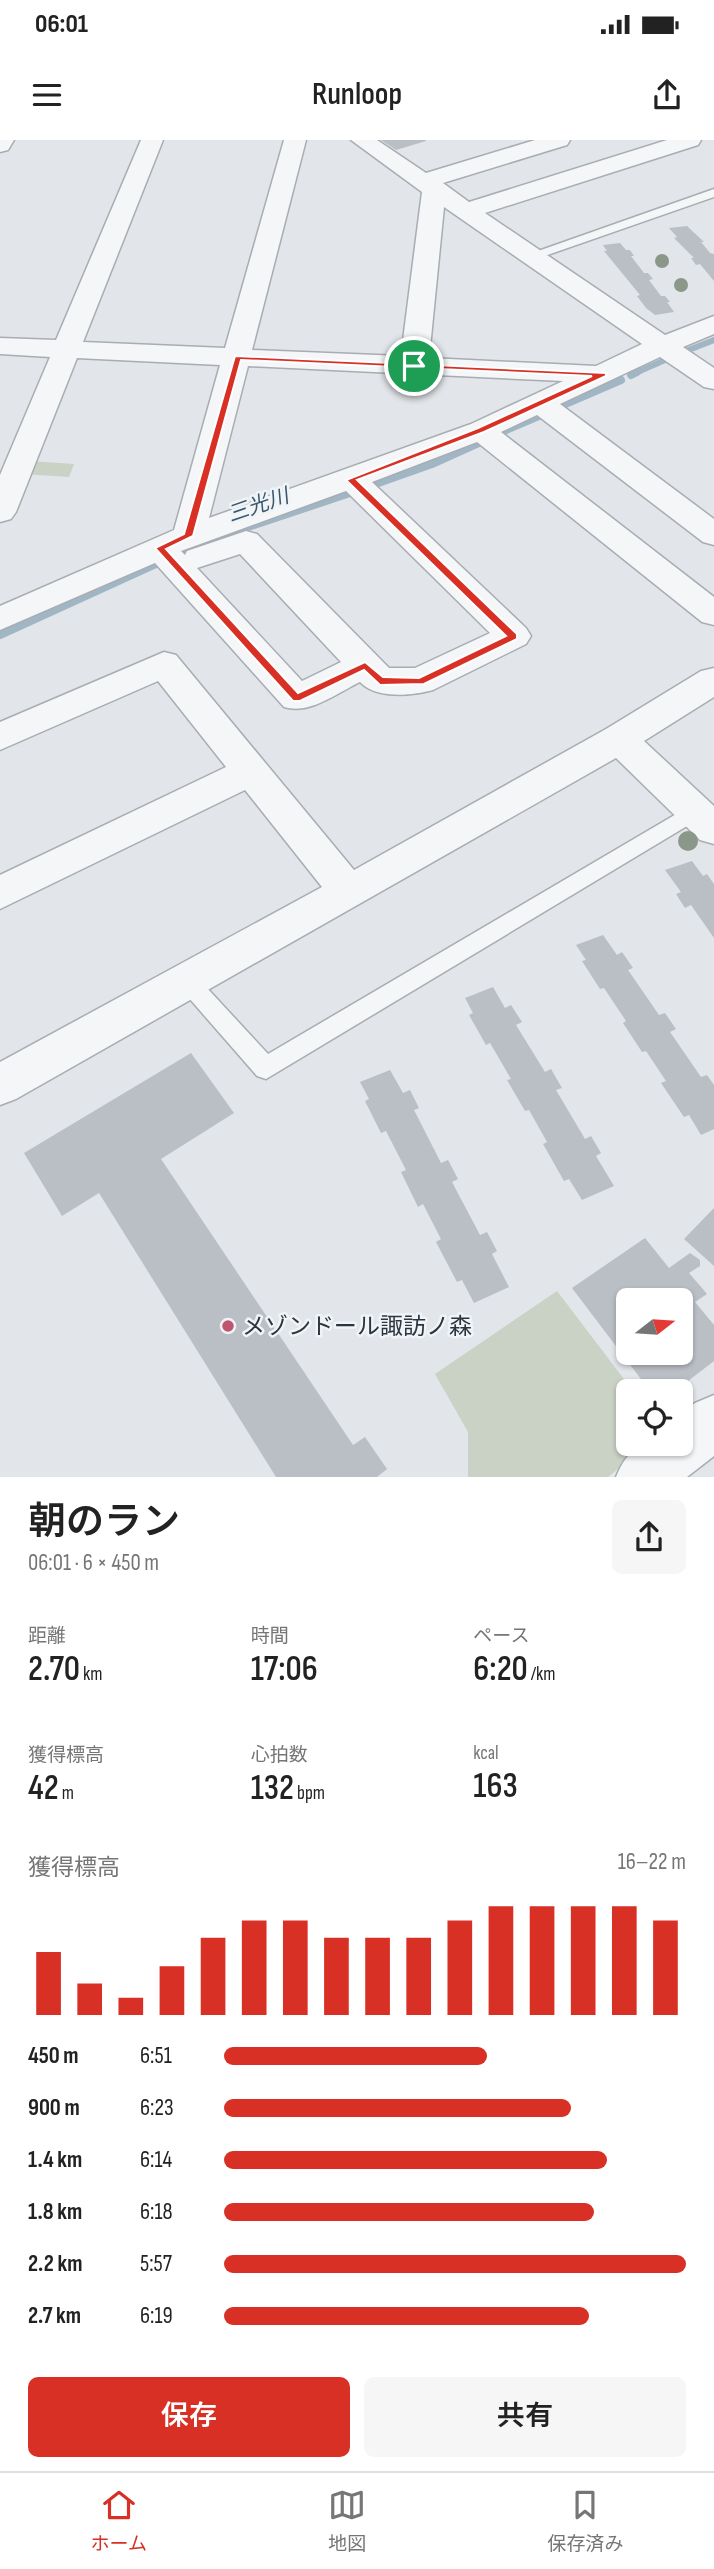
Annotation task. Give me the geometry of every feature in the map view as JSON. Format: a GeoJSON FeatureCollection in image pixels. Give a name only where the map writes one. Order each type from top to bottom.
{"type":"FeatureCollection","features":[{"type":"Feature","properties":{"kind":"street"},"geometry":{"type":"LineString","coordinates":[[0,145],[3,140]]}},
{"type":"Feature","properties":{"kind":"street"},"geometry":{"type":"LineString","coordinates":[[0,512],[152,140]]}},
{"type":"Feature","properties":{"kind":"street"},"geometry":{"type":"LineString","coordinates":[[176,550],[237,358],[295,140]]}},
{"type":"Feature","properties":{"kind":"street"},"geometry":{"type":"LineString","coordinates":[[430,185],[559,140]]}},
{"type":"Feature","properties":{"kind":"street"},"geometry":{"type":"LineString","coordinates":[[467,211],[690,140]]}},
{"type":"Feature","properties":{"kind":"street"},"geometry":{"type":"LineString","coordinates":[[367,141],[714,381]]}},
{"type":"Feature","properties":{"kind":"street"},"geometry":{"type":"LineString","coordinates":[[414,366],[430,185]]}},
{"type":"Feature","properties":{"kind":"street"},"geometry":{"type":"LineString","coordinates":[[0,619],[481,430],[714,324]]}},
{"type":"Feature","properties":{"kind":"street"},"geometry":{"type":"LineString","coordinates":[[0,346],[603,374]]}},
{"type":"Feature","properties":{"kind":"street"},"geometry":{"type":"LineString","coordinates":[[540,403],[714,535]]}},
{"type":"Feature","properties":{"kind":"street"},"geometry":{"type":"LineString","coordinates":[[481,430],[714,614]]}},
{"type":"Feature","properties":{"kind":"street"},"geometry":{"type":"LineString","coordinates":[[176,550],[246,541],[380,681],[420,681],[513,636],[351,480]]}},
{"type":"Feature","properties":{"kind":"street"},"geometry":{"type":"LineString","coordinates":[[176,550],[296,698],[365,666]]}},
{"type":"Feature","properties":{"kind":"street"},"geometry":{"type":"LineString","coordinates":[[2,731],[164,664],[349,892]]}},
{"type":"Feature","properties":{"kind":"street"},"geometry":{"type":"LineString","coordinates":[[2,1079],[187,982],[349,892],[619,738],[714,680]]}},
{"type":"Feature","properties":{"kind":"street"},"geometry":{"type":"LineString","coordinates":[[619,738],[705,820]]}},
{"type":"Feature","properties":{"kind":"street"},"geometry":{"type":"LineString","coordinates":[[0,893],[251,771]]}},
{"type":"Feature","properties":{"kind":"street"},"geometry":{"type":"LineString","coordinates":[[643,1477],[714,1422]]}},
{"type":"Feature","properties":{"kind":"lane"},"geometry":{"type":"LineString","coordinates":[[531,256],[714,193]]}},
{"type":"Feature","properties":{"kind":"lane"},"geometry":{"type":"LineString","coordinates":[[187,982],[266,1068],[705,820]]}},
{"type":"Feature","properties":{"kind":"green space"},"geometry":{"type":"Polygon","coordinates":[[[29,461],[74,464],[69,477],[24,474],[29,461]]]}},
{"type":"Feature","properties":{"kind":"green space"},"geometry":{"type":"Polygon","coordinates":[[[557,1291],[624,1379],[616,1379],[616,1456],[634,1456],[608,1477],[468,1477],[468,1432],[435,1374],[557,1291]]]}},
{"type":"Feature","properties":{"kind":"building"},"geometry":{"type":"Polygon","coordinates":[[[381,140],[426,140],[426,141],[396,150],[381,140]]]}},
{"type":"Feature","properties":{"kind":"building"},"geometry":{"type":"Polygon","coordinates":[[[687,226],[704,242],[701,242],[710,253],[714,254],[714,281],[700,264],[696,265],[691,258],[694,258],[674,238],[677,237],[669,228],[687,226]]]}},
{"type":"Feature","properties":{"kind":"building"},"geometry":{"type":"Polygon","coordinates":[[[620,243],[626,250],[630,250],[634,256],[631,256],[644,273],[648,273],[653,279],[649,280],[661,296],[665,296],[670,302],[667,302],[674,312],[655,315],[646,308],[637,296],[640,295],[604,251],[607,251],[603,245],[620,243]]]}},
{"type":"Feature","properties":{"kind":"building"},"geometry":{"type":"Polygon","coordinates":[[[692,861],[703,876],[707,874],[714,884],[714,938],[691,905],[685,908],[676,894],[681,892],[665,870],[692,861]]]}},
{"type":"Feature","properties":{"kind":"building"},"geometry":{"type":"Polygon","coordinates":[[[603,935],[617,955],[622,952],[633,968],[628,970],[659,1015],[665,1013],[676,1029],[670,1032],[701,1077],[707,1075],[714,1085],[714,1129],[701,1135],[689,1115],[684,1117],[661,1083],[666,1081],[646,1051],[642,1052],[623,1023],[626,1021],[582,961],[586,960],[576,945],[603,935]]]}},
{"type":"Feature","properties":{"kind":"building"},"geometry":{"type":"Polygon","coordinates":[[[493,987],[505,1008],[511,1005],[522,1022],[516,1025],[545,1072],[551,1069],[562,1088],[556,1090],[585,1139],[591,1136],[601,1153],[596,1156],[614,1186],[582,1200],[569,1179],[564,1181],[543,1144],[547,1142],[529,1110],[525,1111],[507,1080],[511,1079],[490,1043],[486,1045],[469,1015],[473,1013],[465,998],[493,987]]]}},
{"type":"Feature","properties":{"kind":"building","name":"メゾンドール諏訪ノ森"},"geometry":{"type":"Polygon","coordinates":[[[191,1053],[234,1113],[161,1159],[353,1445],[365,1437],[387,1469],[377,1477],[276,1477],[99,1193],[62,1216],[24,1153],[191,1053]]]}},
{"type":"Feature","properties":{"kind":"building"},"geometry":{"type":"Polygon","coordinates":[[[390,1070],[403,1093],[410,1090],[419,1108],[414,1110],[441,1163],[448,1160],[458,1179],[452,1182],[480,1235],[487,1232],[497,1251],[492,1254],[509,1287],[474,1303],[462,1280],[457,1282],[436,1242],[441,1239],[423,1204],[418,1207],[401,1172],[406,1170],[386,1131],[381,1133],[365,1101],[369,1099],[360,1082],[390,1070]]]}},
{"type":"Feature","properties":{"kind":"building"},"geometry":{"type":"Polygon","coordinates":[[[714,1208],[714,1266],[684,1239],[714,1208]]]}},
{"type":"Feature","properties":{"kind":"building"},"geometry":{"type":"Polygon","coordinates":[[[645,1238],[669,1268],[690,1253],[700,1260],[700,1266],[689,1273],[707,1294],[695,1302],[714,1325],[714,1361],[691,1379],[641,1379],[630,1365],[693,1365],[693,1288],[616,1288],[616,1346],[572,1288],[645,1238]]]}},
{"type":"Feature","properties":{"kind":"waterway","name":"三光川"},"geometry":{"type":"LineString","coordinates":[[681,353],[714,340]]}},
{"type":"Feature","properties":{"kind":"waterway","name":"三光川"},"geometry":{"type":"LineString","coordinates":[[633,374],[665,360]]}},
{"type":"Feature","properties":{"kind":"waterway","name":"三光川"},"geometry":{"type":"LineString","coordinates":[[633,374],[637,372]]}},
{"type":"Feature","properties":{"kind":"waterway","name":"三光川"},"geometry":{"type":"LineString","coordinates":[[556,408],[621,380]]}},
{"type":"Feature","properties":{"kind":"waterway","name":"三光川"},"geometry":{"type":"LineString","coordinates":[[497,434],[541,415]]}},
{"type":"Feature","properties":{"kind":"waterway","name":"三光川"},"geometry":{"type":"LineString","coordinates":[[367,487],[432,464],[483,441]]}},
{"type":"Feature","properties":{"kind":"waterway","name":"三光川"},"geometry":{"type":"LineString","coordinates":[[224,535],[350,493]]}},
{"type":"Feature","properties":{"kind":"waterway","name":"三光川"},"geometry":{"type":"LineString","coordinates":[[179,553],[204,542]]}},
{"type":"Feature","properties":{"kind":"waterway","name":"三光川"},"geometry":{"type":"LineString","coordinates":[[0,635],[160,562]]}},
{"type":"Feature","properties":{"kind":"place","name":"メゾンドール諏訪ノ森"},"geometry":{"type":"Point","coordinates":[228,1326]}},
{"type":"Feature","properties":{"kind":"route"},"geometry":{"type":"LineString","coordinates":[[237,358],[414,366],[603,374],[481,430],[351,480],[513,636],[420,681],[380,681],[365,666],[296,698],[160,548],[188,536],[237,358]]}}]}
